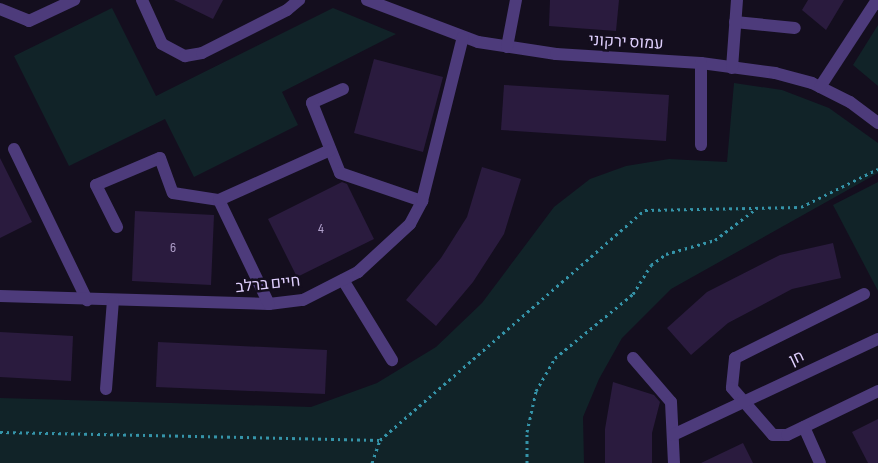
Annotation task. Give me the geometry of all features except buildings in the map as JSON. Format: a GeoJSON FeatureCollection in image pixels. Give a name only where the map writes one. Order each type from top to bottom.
{"type":"FeatureCollection","features":[{"type":"Feature","properties":{"kind":"street"},"geometry":{"type":"LineString","coordinates":[[0,9],[29,21],[74,0]]}},
{"type":"Feature","properties":{"kind":"street"},"geometry":{"type":"LineString","coordinates":[[142,0],[162,44],[185,56],[202,53],[287,10],[299,0]]}},
{"type":"Feature","properties":{"kind":"street","name":"עמוס ירקוני"},"geometry":{"type":"LineString","coordinates":[[367,0],[463,37],[507,47],[605,59],[701,63],[775,73],[820,87],[850,102],[878,123]]}},
{"type":"Feature","properties":{"kind":"street"},"geometry":{"type":"LineString","coordinates":[[507,47],[516,0]]}},
{"type":"Feature","properties":{"kind":"street"},"geometry":{"type":"LineString","coordinates":[[732,68],[737,0]]}},
{"type":"Feature","properties":{"kind":"street"},"geometry":{"type":"LineString","coordinates":[[820,87],[877,0]]}},
{"type":"Feature","properties":{"kind":"street"},"geometry":{"type":"LineString","coordinates":[[735,22],[795,28]]}},
{"type":"Feature","properties":{"kind":"street","name":"חיים ברלב"},"geometry":{"type":"LineString","coordinates":[[0,296],[113,301],[269,304],[303,300],[343,280],[386,249],[410,224],[422,201],[463,37]]}},
{"type":"Feature","properties":{"kind":"street"},"geometry":{"type":"LineString","coordinates":[[701,63],[701,146]]}},
{"type":"Feature","properties":{"kind":"street"},"geometry":{"type":"LineString","coordinates":[[343,89],[312,103],[340,173],[422,201]]}},
{"type":"Feature","properties":{"kind":"street"},"geometry":{"type":"LineString","coordinates":[[14,149],[87,300]]}},
{"type":"Feature","properties":{"kind":"street"},"geometry":{"type":"LineString","coordinates":[[117,226],[96,185],[160,158],[174,193],[219,200],[330,150]]}},
{"type":"Feature","properties":{"kind":"street"},"geometry":{"type":"LineString","coordinates":[[219,200],[269,304]]}},
{"type":"Feature","properties":{"kind":"street"},"geometry":{"type":"LineString","coordinates":[[343,280],[392,360]]}},
{"type":"Feature","properties":{"kind":"street"},"geometry":{"type":"LineString","coordinates":[[864,294],[735,358],[732,388],[742,404],[773,435],[787,435],[878,391]]}},
{"type":"Feature","properties":{"kind":"street"},"geometry":{"type":"LineString","coordinates":[[106,389],[113,301]]}},
{"type":"Feature","properties":{"kind":"street","name":"חן"},"geometry":{"type":"LineString","coordinates":[[673,435],[878,339]]}},
{"type":"Feature","properties":{"kind":"street"},"geometry":{"type":"LineString","coordinates":[[632,358],[671,402],[674,463]]}},
{"type":"Feature","properties":{"kind":"street"},"geometry":{"type":"LineString","coordinates":[[804,427],[820,463]]}},
{"type":"Feature","properties":{"kind":"path"},"geometry":{"type":"LineString","coordinates":[[372,463],[380,440],[645,210],[801,207],[878,169]]}},
{"type":"Feature","properties":{"kind":"path"},"geometry":{"type":"LineString","coordinates":[[527,463],[527,432],[536,391],[555,358],[632,294],[651,265],[666,254],[715,240],[757,208]]}},
{"type":"Feature","properties":{"kind":"path"},"geometry":{"type":"LineString","coordinates":[[0,432],[380,440]]}},
{"type":"Feature","properties":{"kind":"green space"},"geometry":{"type":"Polygon","coordinates":[[[112,8],[156,96],[333,8],[396,34],[282,92],[298,125],[194,177],[165,119],[69,166],[14,56],[112,8]]]}},
{"type":"Feature","properties":{"kind":"green space"},"geometry":{"type":"Polygon","coordinates":[[[878,25],[878,86],[853,65],[878,25]]]}},
{"type":"Feature","properties":{"kind":"green space"},"geometry":{"type":"Polygon","coordinates":[[[734,83],[782,90],[829,108],[878,143],[878,173],[671,289],[622,338],[599,379],[583,417],[584,463],[0,463],[0,398],[311,407],[377,383],[436,347],[482,303],[554,207],[590,179],[626,166],[669,159],[727,162],[734,83]]]}},
{"type":"Feature","properties":{"kind":"green space"},"geometry":{"type":"Polygon","coordinates":[[[878,182],[878,291],[833,205],[878,182]]]}}]}
